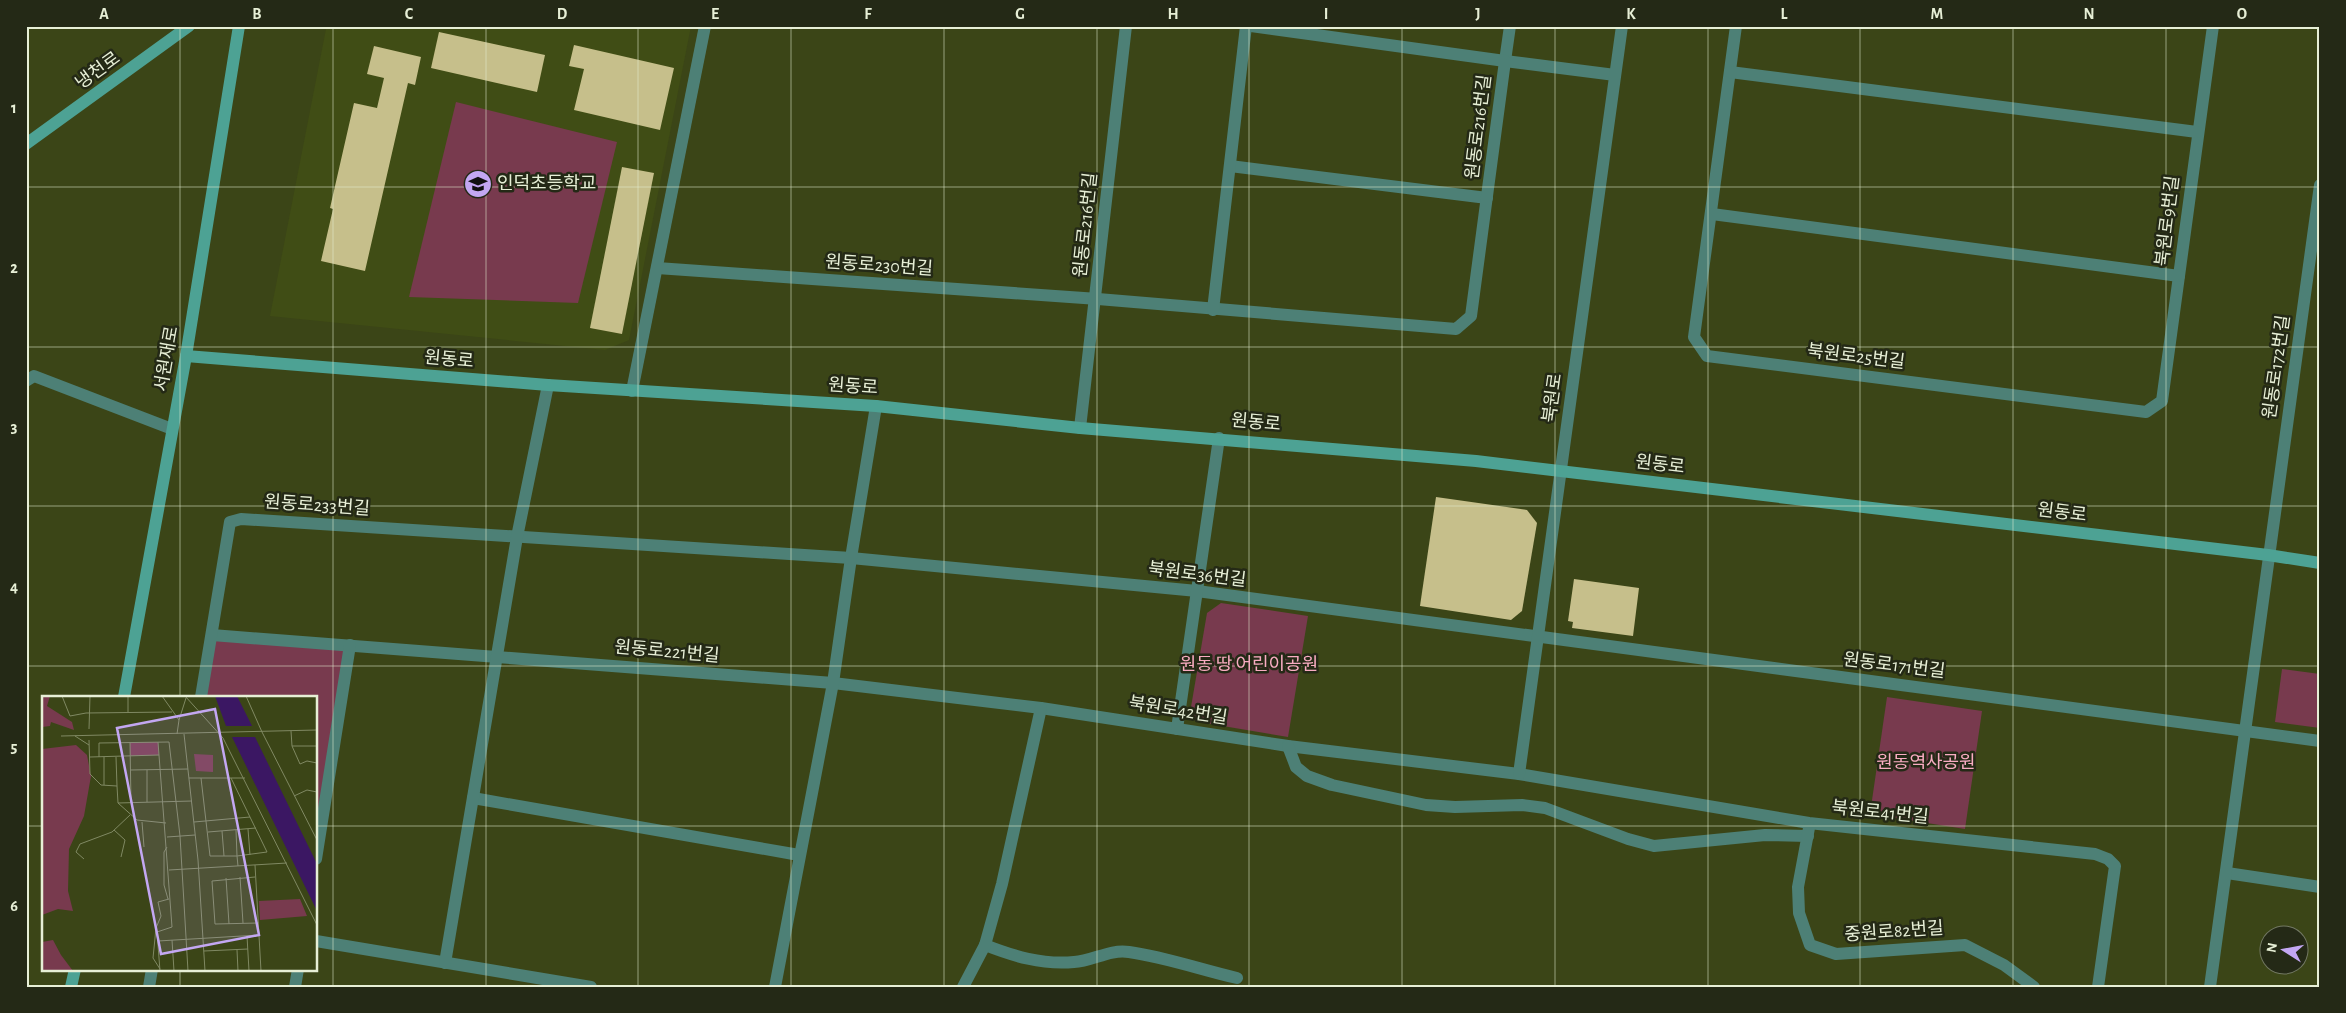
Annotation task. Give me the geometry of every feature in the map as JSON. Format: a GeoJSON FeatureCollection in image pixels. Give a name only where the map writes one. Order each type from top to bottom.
{"type":"FeatureCollection","features":[{"type":"Feature","properties":{"kind":"street","name":"냉천로"},"geometry":{"type":"LineString","coordinates":[[26,144],[189,26]]}},
{"type":"Feature","properties":{"kind":"street","name":"서원재로"},"geometry":{"type":"LineString","coordinates":[[124,696],[186,356],[239,26]]}},
{"type":"Feature","properties":{"kind":"street"},"geometry":{"type":"LineString","coordinates":[[632,391],[705,26]]}},
{"type":"Feature","properties":{"kind":"street","name":"원동로216번길"},"geometry":{"type":"LineString","coordinates":[[1080,428],[1097,299],[1126,26]]}},
{"type":"Feature","properties":{"kind":"street"},"geometry":{"type":"LineString","coordinates":[[1213,310],[1246,26]]}},
{"type":"Feature","properties":{"kind":"street","name":"원동로216번길"},"geometry":{"type":"LineString","coordinates":[[1252,26],[1615,75]]}},
{"type":"Feature","properties":{"kind":"street","name":"원동로216번길"},"geometry":{"type":"LineString","coordinates":[[1097,299],[1456,329],[1471,316],[1510,26]]}},
{"type":"Feature","properties":{"kind":"street","name":"북원로"},"geometry":{"type":"LineString","coordinates":[[1519,774],[1622,26]]}},
{"type":"Feature","properties":{"kind":"street","name":"북원로25번길"},"geometry":{"type":"LineString","coordinates":[[1736,26],[1694,337],[1707,356],[2146,412]]}},
{"type":"Feature","properties":{"kind":"street","name":"북원로9번길"},"geometry":{"type":"LineString","coordinates":[[2146,412],[2162,401],[2213,26]]}},
{"type":"Feature","properties":{"kind":"street"},"geometry":{"type":"LineString","coordinates":[[1730,72],[2198,132]]}},
{"type":"Feature","properties":{"kind":"street","name":"원동로216번길"},"geometry":{"type":"LineString","coordinates":[[1230,166],[1487,198]]}},
{"type":"Feature","properties":{"kind":"street","name":"원동로172번길"},"geometry":{"type":"LineString","coordinates":[[2268,554],[2320,185]]}},
{"type":"Feature","properties":{"kind":"street"},"geometry":{"type":"LineString","coordinates":[[1712,214],[2179,276]]}},
{"type":"Feature","properties":{"kind":"street","name":"원동로230번길"},"geometry":{"type":"LineString","coordinates":[[656,268],[1097,299]]}},
{"type":"Feature","properties":{"kind":"street","name":"원동로"},"geometry":{"type":"LineString","coordinates":[[186,356],[548,385],[876,406],[1080,428],[1219,438],[1561,471],[2268,554],[2320,563]]}},
{"type":"Feature","properties":{"kind":"street"},"geometry":{"type":"LineString","coordinates":[[29,376],[172,429]]}},
{"type":"Feature","properties":{"kind":"street"},"geometry":{"type":"LineString","coordinates":[[445,962],[498,656],[516,537],[548,385]]}},
{"type":"Feature","properties":{"kind":"street"},"geometry":{"type":"LineString","coordinates":[[775,987],[798,855],[832,683],[850,558],[876,406]]}},
{"type":"Feature","properties":{"kind":"street"},"geometry":{"type":"LineString","coordinates":[[1177,729],[1219,438]]}},
{"type":"Feature","properties":{"kind":"street","name":"원동로233번길"},"geometry":{"type":"LineString","coordinates":[[201,696],[230,522],[241,519],[516,537]]}},
{"type":"Feature","properties":{"kind":"street"},"geometry":{"type":"LineString","coordinates":[[516,537],[850,558]]}},
{"type":"Feature","properties":{"kind":"street"},"geometry":{"type":"LineString","coordinates":[[2210,987],[2227,873],[2268,554]]}},
{"type":"Feature","properties":{"kind":"street","name":"북원로36번길"},"geometry":{"type":"LineString","coordinates":[[850,558],[1197,592],[1538,637]]}},
{"type":"Feature","properties":{"kind":"street"},"geometry":{"type":"LineString","coordinates":[[212,635],[498,656]]}},
{"type":"Feature","properties":{"kind":"street","name":"원동로171번길"},"geometry":{"type":"LineString","coordinates":[[1538,637],[2320,741]]}},
{"type":"Feature","properties":{"kind":"street"},"geometry":{"type":"LineString","coordinates":[[318,845],[350,645]]}},
{"type":"Feature","properties":{"kind":"street","name":"원동로221번길"},"geometry":{"type":"LineString","coordinates":[[498,656],[832,683]]}},
{"type":"Feature","properties":{"kind":"street","name":"북원로42번길"},"geometry":{"type":"LineString","coordinates":[[832,683],[1041,708],[1288,746],[1519,774]]}},
{"type":"Feature","properties":{"kind":"street"},"geometry":{"type":"LineString","coordinates":[[963,987],[985,945],[1017,823],[1041,708]]}},
{"type":"Feature","properties":{"kind":"street"},"geometry":{"type":"LineString","coordinates":[[1288,746],[1296,768],[1307,776],[1332,785],[1426,805],[1455,807],[1522,805],[1544,808],[1628,839],[1654,846],[1809,829]]}},
{"type":"Feature","properties":{"kind":"street","name":"북원로41번길"},"geometry":{"type":"LineString","coordinates":[[1519,774],[1809,829],[2095,854],[2108,859],[2115,866],[2098,987]]}},
{"type":"Feature","properties":{"kind":"street"},"geometry":{"type":"LineString","coordinates":[[473,798],[798,855]]}},
{"type":"Feature","properties":{"kind":"street","name":"중원로82번길"},"geometry":{"type":"LineString","coordinates":[[1809,829],[1798,888],[1799,914],[1810,945],[1836,954],[1965,945],[2004,965],[2034,987]]}},
{"type":"Feature","properties":{"kind":"street"},"geometry":{"type":"LineString","coordinates":[[2227,873],[2320,887]]}},
{"type":"Feature","properties":{"kind":"street"},"geometry":{"type":"LineString","coordinates":[[318,941],[591,987]]}},
{"type":"Feature","properties":{"kind":"street"},"geometry":{"type":"LineString","coordinates":[[985,945],[1015,957],[1048,962],[1075,962],[1100,954],[1130,952],[1237,978]]}},
{"type":"Feature","properties":{"kind":"street"},"geometry":{"type":"LineString","coordinates":[[72,987],[75,970]]}},
{"type":"Feature","properties":{"kind":"street"},"geometry":{"type":"LineString","coordinates":[[149,987],[152,970]]}},
{"type":"Feature","properties":{"kind":"street"},"geometry":{"type":"LineString","coordinates":[[295,987],[298,970]]}},
{"type":"Feature","properties":{"kind":"shaded area","name":"인덕초등학교"},"geometry":{"type":"Polygon","coordinates":[[[334,26],[691,26],[629,340],[605,350],[270,316],[326,29],[334,26]]]}},
{"type":"Feature","properties":{"kind":"green space"},"geometry":{"type":"Polygon","coordinates":[[[456,102],[617,142],[578,303],[409,297],[456,102]]]}},
{"type":"Feature","properties":{"kind":"green space","name":"원동 땅 어린이공원"},"geometry":{"type":"Polygon","coordinates":[[[1221,603],[1308,616],[1288,737],[1199,722],[1190,713],[1207,613],[1221,603]]]}},
{"type":"Feature","properties":{"kind":"green space"},"geometry":{"type":"Polygon","coordinates":[[[212,635],[350,645],[318,846],[318,696],[201,696],[212,635]]]}},
{"type":"Feature","properties":{"kind":"green space"},"geometry":{"type":"Polygon","coordinates":[[[2282,669],[2320,674],[2320,728],[2275,722],[2282,669]]]}},
{"type":"Feature","properties":{"kind":"green space","name":"원동역사공원"},"geometry":{"type":"Polygon","coordinates":[[[1887,697],[1982,711],[1965,829],[1870,814],[1887,697]]]}},
{"type":"Feature","properties":{"kind":"building"},"geometry":{"type":"Polygon","coordinates":[[[439,32],[545,55],[537,92],[431,68],[439,32]]]}},
{"type":"Feature","properties":{"kind":"building"},"geometry":{"type":"Polygon","coordinates":[[[574,45],[674,68],[660,130],[574,110],[584,69],[569,66],[574,45]]]}},
{"type":"Feature","properties":{"kind":"building"},"geometry":{"type":"Polygon","coordinates":[[[374,46],[421,57],[415,85],[408,83],[365,271],[321,261],[333,209],[330,208],[354,103],[377,108],[384,78],[367,74],[374,46]]]}},
{"type":"Feature","properties":{"kind":"building"},"geometry":{"type":"Polygon","coordinates":[[[622,167],[654,173],[622,334],[590,328],[622,167]]]}},
{"type":"Feature","properties":{"kind":"building"},"geometry":{"type":"Polygon","coordinates":[[[1436,497],[1527,510],[1537,523],[1522,611],[1511,620],[1420,606],[1436,497]]]}},
{"type":"Feature","properties":{"kind":"building"},"geometry":{"type":"Polygon","coordinates":[[[1574,579],[1639,588],[1633,636],[1572,628],[1573,622],[1568,621],[1574,579]]]}},
{"type":"Feature","properties":{"kind":"place","name":"인덕초등학교"},"geometry":{"type":"Point","coordinates":[478,184]}}]}
